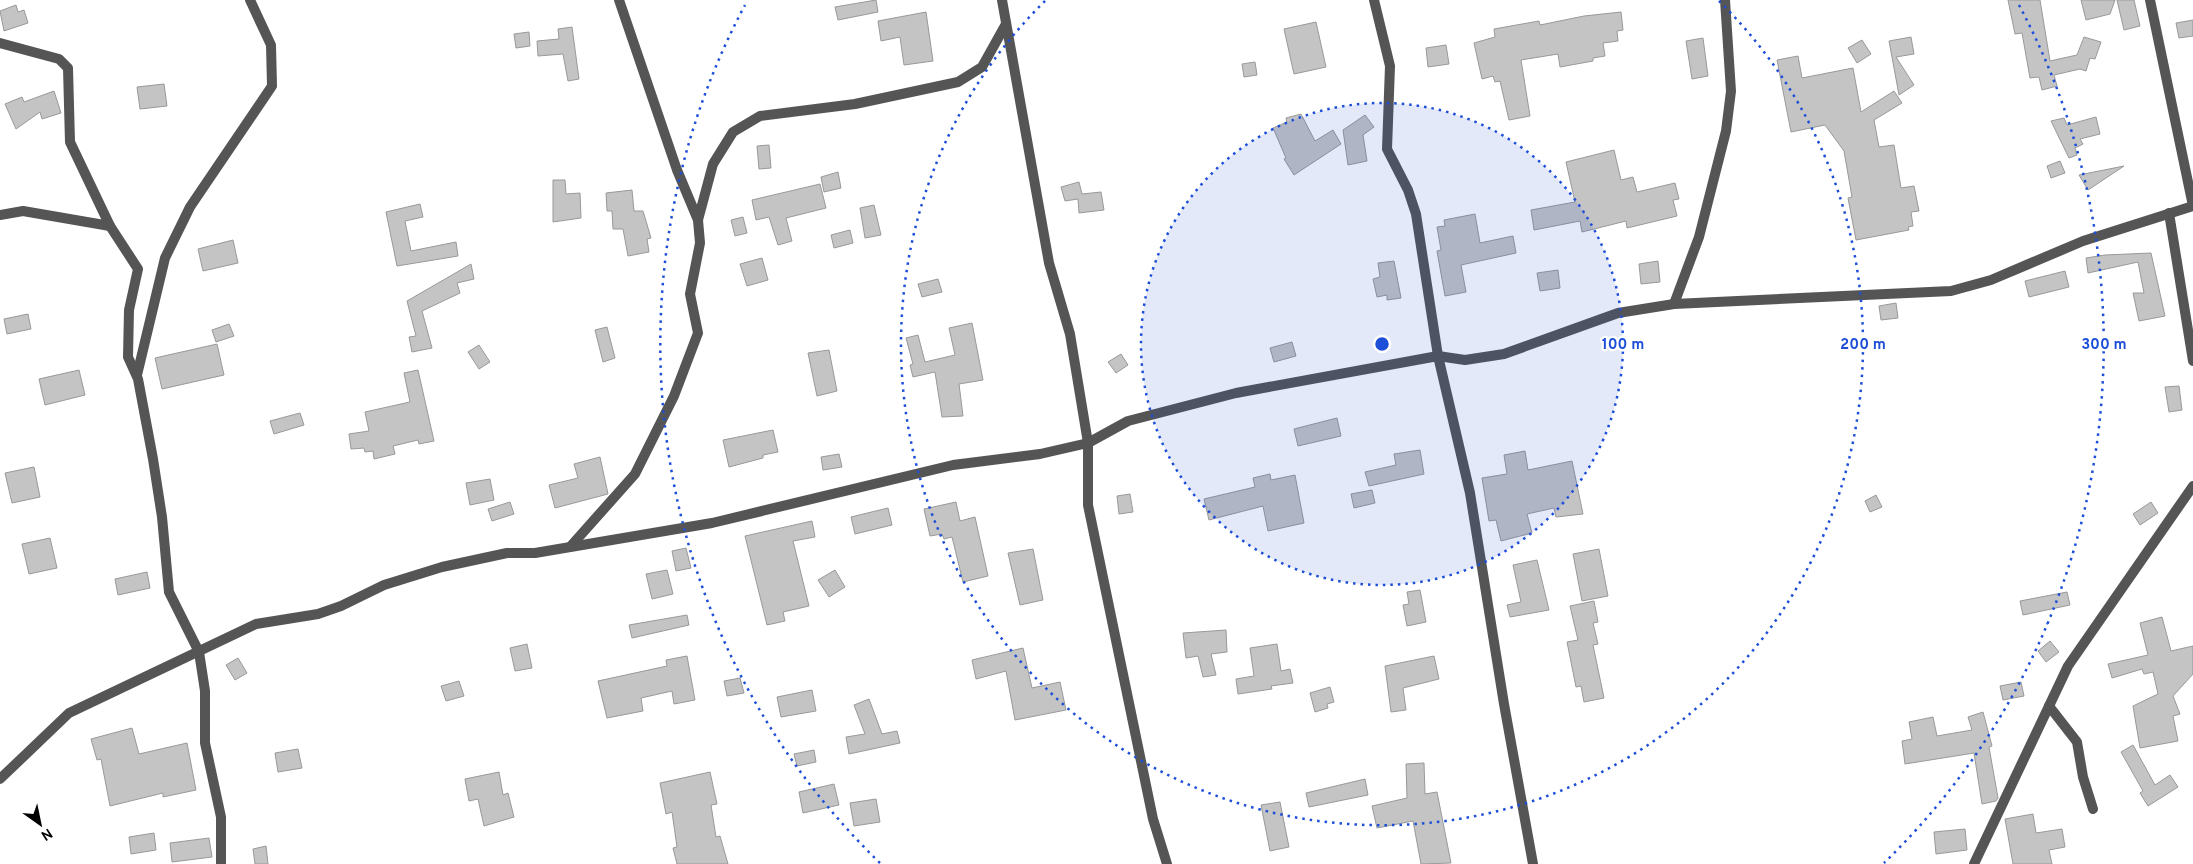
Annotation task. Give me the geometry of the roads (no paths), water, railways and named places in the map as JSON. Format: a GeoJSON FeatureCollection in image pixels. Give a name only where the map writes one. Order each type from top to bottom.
{"type":"FeatureCollection","features":[{"type":"Feature","properties":{"kind":"street"},"geometry":{"type":"LineString","coordinates":[[137,376],[165,258],[190,206],[272,86],[271,45],[250,0]]}},
{"type":"Feature","properties":{"kind":"street"},"geometry":{"type":"LineString","coordinates":[[570,547],[635,474],[687,366],[698,333],[690,294],[700,242],[698,220],[677,170],[619,0]]}},
{"type":"Feature","properties":{"kind":"street"},"geometry":{"type":"LineString","coordinates":[[1002,0],[1049,263],[1070,334],[1088,443],[1088,505],[1154,819],[1166,864]]}},
{"type":"Feature","properties":{"kind":"street"},"geometry":{"type":"LineString","coordinates":[[1374,0],[1390,66],[1387,148],[1408,190],[1416,214],[1438,356],[1470,492],[1504,704],[1533,864]]}},
{"type":"Feature","properties":{"kind":"street"},"geometry":{"type":"LineString","coordinates":[[1674,304],[1699,237],[1726,131],[1731,91],[1725,0]]}},
{"type":"Feature","properties":{"kind":"street"},"geometry":{"type":"LineString","coordinates":[[0,779],[69,713],[256,624],[318,614],[341,606],[384,585],[442,568],[507,553],[535,553],[712,523],[953,465],[1040,454],[1088,443],[1128,421],[1236,392],[1438,356],[1465,360],[1504,354],[1618,313],[1674,304],[1951,291],[1990,280],[2083,241],[2193,206],[2150,0]]}},
{"type":"Feature","properties":{"kind":"street"},"geometry":{"type":"LineString","coordinates":[[698,220],[713,164],[733,132],[760,116],[855,104],[958,82],[982,67],[1006,24]]}},
{"type":"Feature","properties":{"kind":"street"},"geometry":{"type":"LineString","coordinates":[[0,43],[60,60],[68,68],[70,142],[110,226],[138,269],[129,310],[128,357],[137,376],[162,517],[169,592],[199,652],[205,691],[205,743],[220,817],[221,864]]}},
{"type":"Feature","properties":{"kind":"street"},"geometry":{"type":"LineString","coordinates":[[0,215],[23,211],[110,226]]}},
{"type":"Feature","properties":{"kind":"street"},"geometry":{"type":"LineString","coordinates":[[2169,213],[2193,361]]}},
{"type":"Feature","properties":{"kind":"street"},"geometry":{"type":"LineString","coordinates":[[1974,864],[2068,666],[2193,486]]}},
{"type":"Feature","properties":{"kind":"street"},"geometry":{"type":"LineString","coordinates":[[2049,706],[2077,742],[2083,777],[2093,809]]}}]}
